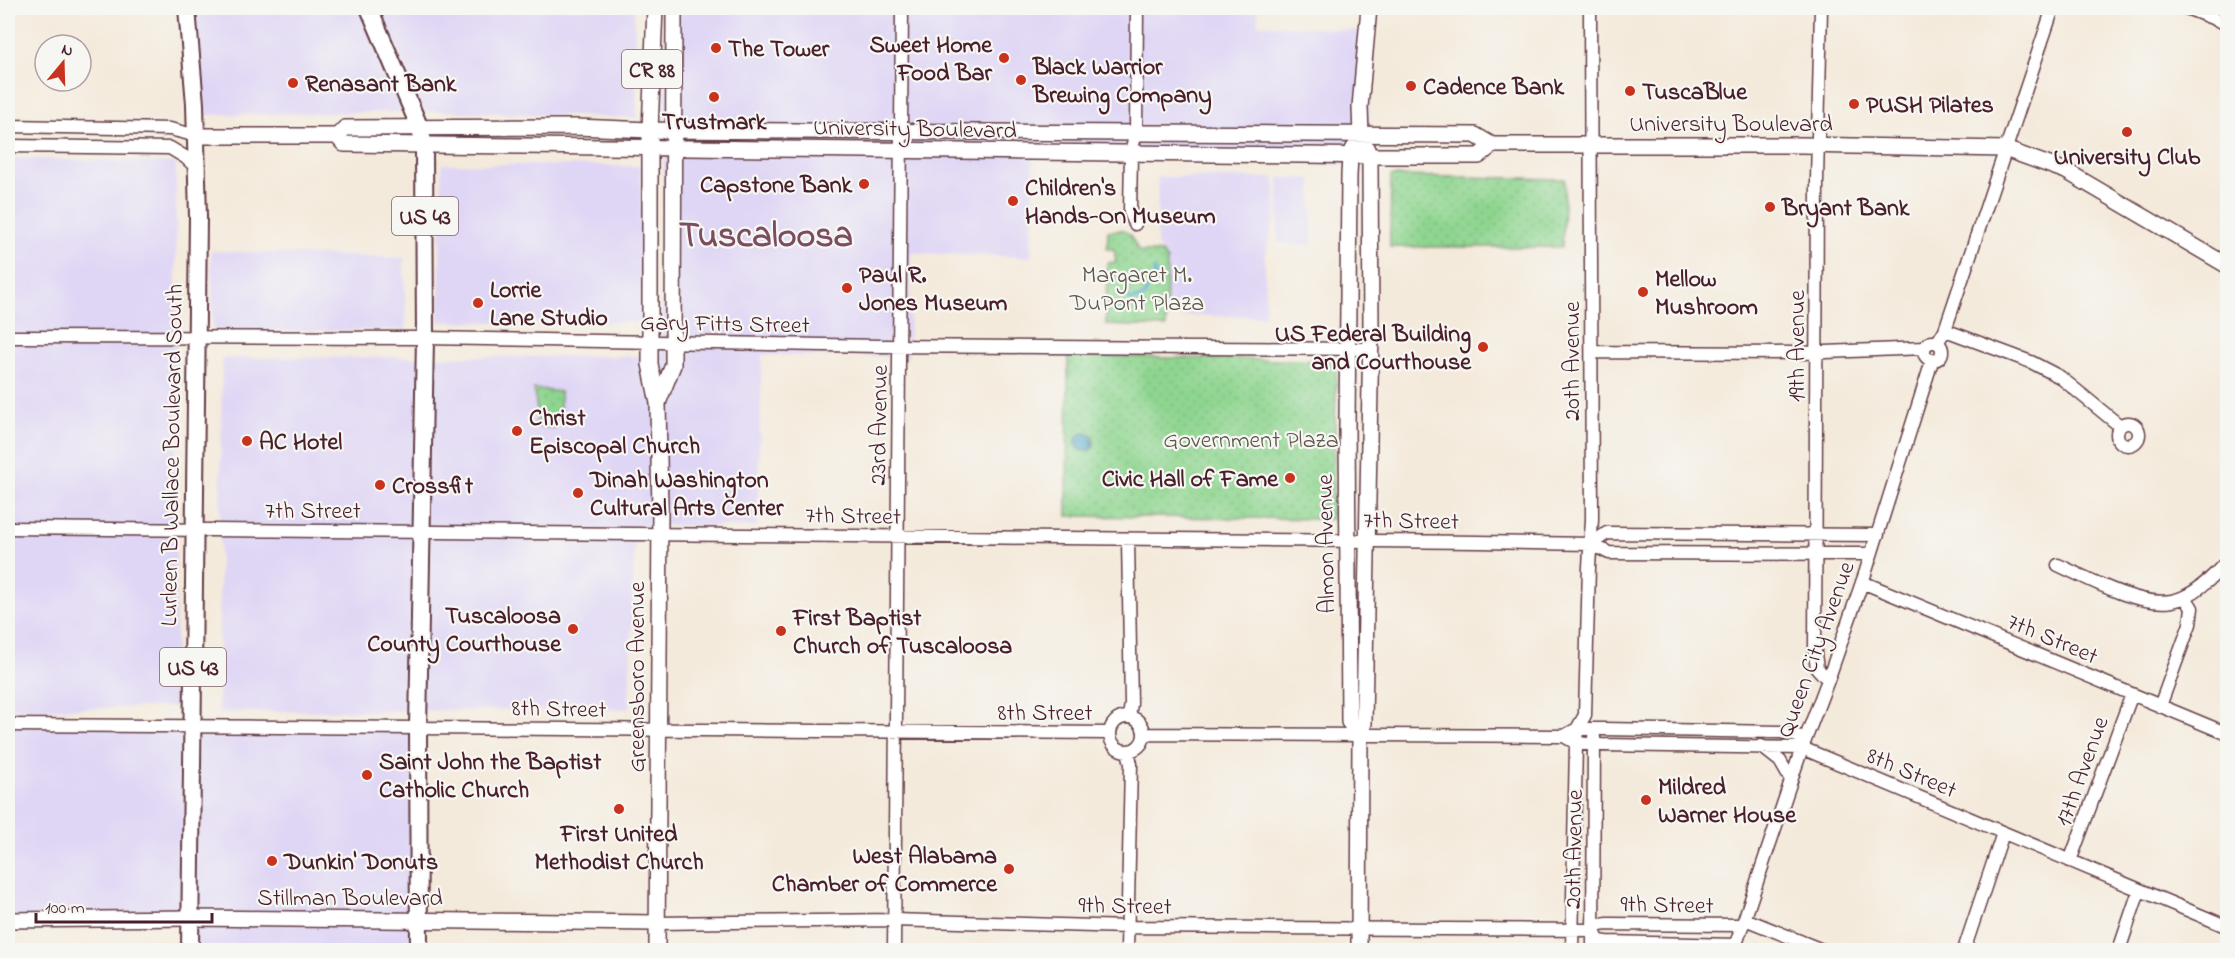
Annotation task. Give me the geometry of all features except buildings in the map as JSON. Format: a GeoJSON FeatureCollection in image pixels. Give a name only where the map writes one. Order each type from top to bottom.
{"type":"FeatureCollection","features":[{"type":"Feature","properties":{"kind":"highway","name":"Lurleen B Wallace Boulevard South"},"geometry":{"type":"LineString","coordinates":[[187,8],[197,136],[190,951]]}},
{"type":"Feature","properties":{"kind":"highway","name":"US 43"},"geometry":{"type":"LineString","coordinates":[[369,8],[419,126],[424,145],[425,338],[418,728],[419,951]]}},
{"type":"Feature","properties":{"kind":"main road","name":"Greensboro Avenue"},"geometry":{"type":"LineString","coordinates":[[655,8],[650,130],[650,364],[658,403],[660,534],[657,951]]}},
{"type":"Feature","properties":{"kind":"main road","name":"Greensboro Avenue"},"geometry":{"type":"LineString","coordinates":[[658,403],[673,365],[674,8]]}},
{"type":"Feature","properties":{"kind":"main road","name":"Almon Avenue"},"geometry":{"type":"LineString","coordinates":[[1359,951],[1360,735],[1364,723],[1370,349],[1370,156],[1361,135],[1360,107],[1369,8]]}},
{"type":"Feature","properties":{"kind":"main road","name":"University Boulevard"},"geometry":{"type":"LineString","coordinates":[[197,136],[338,136],[345,128],[419,126],[650,130],[1475,135],[1492,145],[2005,149],[2066,171],[2228,266]]}},
{"type":"Feature","properties":{"kind":"main road","name":"Almon Avenue"},"geometry":{"type":"LineString","coordinates":[[1360,735],[1348,723],[1348,348],[1350,155],[1361,135]]}},
{"type":"Feature","properties":{"kind":"main road","name":"University Boulevard"},"geometry":{"type":"LineString","coordinates":[[338,136],[344,144],[1370,156],[1479,156],[1492,145]]}},
{"type":"Feature","properties":{"kind":"main road","name":"Stillman Boulevard"},"geometry":{"type":"LineString","coordinates":[[8,920],[190,918],[657,923]]}},
{"type":"Feature","properties":{"kind":"street","name":"23rd Avenue"},"geometry":{"type":"LineString","coordinates":[[894,951],[902,8]]}},
{"type":"Feature","properties":{"kind":"street"},"geometry":{"type":"LineString","coordinates":[[1135,224],[1130,212],[1131,153],[1136,132],[1137,8]]}},
{"type":"Feature","properties":{"kind":"street","name":"20th Avenue"},"geometry":{"type":"LineString","coordinates":[[1572,951],[1576,743],[1577,729],[1585,715],[1591,544],[1593,352],[1590,8]]}},
{"type":"Feature","properties":{"kind":"street","name":"19th Avenue"},"geometry":{"type":"LineString","coordinates":[[1821,8],[1815,654],[1818,668],[1828,680]]}},
{"type":"Feature","properties":{"kind":"street","name":"Queen City Avenue"},"geometry":{"type":"LineString","coordinates":[[1735,948],[1791,780],[1878,535],[1932,361],[1938,359],[1942,354],[1937,343],[1946,330],[2053,8]]}},
{"type":"Feature","properties":{"kind":"street"},"geometry":{"type":"LineString","coordinates":[[2186,8],[2228,24]]}},
{"type":"Feature","properties":{"kind":"street","name":"University Boulevard"},"geometry":{"type":"LineString","coordinates":[[8,126],[170,129],[197,136]]}},
{"type":"Feature","properties":{"kind":"street"},"geometry":{"type":"LineString","coordinates":[[159,129],[162,136],[160,147]]}},
{"type":"Feature","properties":{"kind":"street"},"geometry":{"type":"LineString","coordinates":[[8,146],[170,148],[197,168]]}},
{"type":"Feature","properties":{"kind":"street"},"geometry":{"type":"LineString","coordinates":[[1946,330],[2031,362],[2060,377],[2120,426]]}},
{"type":"Feature","properties":{"kind":"street","name":"Gary Fitts Street"},"geometry":{"type":"LineString","coordinates":[[8,337],[425,338],[900,347],[1370,349]]}},
{"type":"Feature","properties":{"kind":"street"},"geometry":{"type":"LineString","coordinates":[[1932,361],[1925,356],[1924,348],[1928,343],[1937,343]]}},
{"type":"Feature","properties":{"kind":"street"},"geometry":{"type":"LineString","coordinates":[[1593,352],[1817,353],[1837,350],[1924,348]]}},
{"type":"Feature","properties":{"kind":"street","name":"7th Street"},"geometry":{"type":"LineString","coordinates":[[8,528],[1128,540],[1348,540],[1591,544],[1609,553],[1871,554]]}},
{"type":"Feature","properties":{"kind":"street","name":"7th Street"},"geometry":{"type":"LineString","coordinates":[[1591,544],[1607,533],[1878,535]]}},
{"type":"Feature","properties":{"kind":"street"},"geometry":{"type":"LineString","coordinates":[[1128,540],[1131,704],[1129,716]]}},
{"type":"Feature","properties":{"kind":"street"},"geometry":{"type":"LineString","coordinates":[[2058,565],[2117,591],[2160,602],[2186,597],[2208,581],[2228,560]]}},
{"type":"Feature","properties":{"kind":"street","name":"7th Street"},"geometry":{"type":"LineString","coordinates":[[1862,582],[2228,734]]}},
{"type":"Feature","properties":{"kind":"street"},"geometry":{"type":"LineString","coordinates":[[2160,706],[2190,624],[2192,608],[2186,597]]}},
{"type":"Feature","properties":{"kind":"street","name":"17th Avenue"},"geometry":{"type":"LineString","coordinates":[[2070,861],[2132,694]]}},
{"type":"Feature","properties":{"kind":"street"},"geometry":{"type":"LineString","coordinates":[[1585,715],[1594,729]]}},
{"type":"Feature","properties":{"kind":"street"},"geometry":{"type":"LineString","coordinates":[[1129,716],[1139,721],[1144,734],[1137,748],[1128,751],[1115,746],[1110,733],[1114,722],[1129,716]]}},
{"type":"Feature","properties":{"kind":"street","name":"8th Street"},"geometry":{"type":"LineString","coordinates":[[8,725],[1110,733]]}},
{"type":"Feature","properties":{"kind":"street","name":"8th Street"},"geometry":{"type":"LineString","coordinates":[[1144,734],[1564,736],[1577,729],[1781,732],[2003,833],[2228,927]]}},
{"type":"Feature","properties":{"kind":"street","name":"20th Avenue"},"geometry":{"type":"LineString","coordinates":[[1593,951],[1594,729]]}},
{"type":"Feature","properties":{"kind":"street","name":"8th Street"},"geometry":{"type":"LineString","coordinates":[[1564,736],[1576,743],[1761,746],[1804,743]]}},
{"type":"Feature","properties":{"kind":"street"},"geometry":{"type":"LineString","coordinates":[[1761,746],[1780,761],[1791,780]]}},
{"type":"Feature","properties":{"kind":"street"},"geometry":{"type":"LineString","coordinates":[[1127,951],[1131,764],[1128,751]]}},
{"type":"Feature","properties":{"kind":"street"},"geometry":{"type":"LineString","coordinates":[[1964,951],[2003,833]]}},
{"type":"Feature","properties":{"kind":"street"},"geometry":{"type":"LineString","coordinates":[[2119,951],[2139,891]]}},
{"type":"Feature","properties":{"kind":"street","name":"9th Street"},"geometry":{"type":"LineString","coordinates":[[657,923],[894,920],[1127,927],[1593,930],[1599,925],[1608,924],[1744,922],[1822,951]]}},
{"type":"Feature","properties":{"kind":"street","name":"9th Street"},"geometry":{"type":"LineString","coordinates":[[1593,930],[1599,940],[1607,942],[1735,948]]}},
{"type":"Feature","properties":{"kind":"shaded area"},"geometry":{"type":"Polygon","coordinates":[[[182,8],[634,8],[637,118],[444,111],[207,115],[182,8]]]}},
{"type":"Feature","properties":{"kind":"shaded area"},"geometry":{"type":"Polygon","coordinates":[[[666,8],[1258,8],[1258,24],[1375,32],[1365,167],[1034,142],[1031,257],[911,253],[909,357],[762,355],[757,527],[635,525],[629,709],[218,712],[222,358],[661,356],[666,8]]]}},
{"type":"Feature","properties":{"kind":"shaded area"},"geometry":{"type":"Polygon","coordinates":[[[8,158],[176,163],[176,707],[8,709],[8,158]]]}},
{"type":"Feature","properties":{"kind":"shaded area"},"geometry":{"type":"Polygon","coordinates":[[[442,164],[641,166],[642,322],[439,322],[442,164]]]}},
{"type":"Feature","properties":{"kind":"shaded area"},"geometry":{"type":"Polygon","coordinates":[[[1158,177],[1275,178],[1275,216],[1265,257],[1265,316],[1166,316],[1167,261],[1157,244],[1158,177]]]}},
{"type":"Feature","properties":{"kind":"shaded area"},"geometry":{"type":"Polygon","coordinates":[[[1279,178],[1312,179],[1312,245],[1278,243],[1279,178]]]}},
{"type":"Feature","properties":{"kind":"shaded area"},"geometry":{"type":"Polygon","coordinates":[[[211,251],[404,258],[406,330],[213,331],[211,251]]]}},
{"type":"Feature","properties":{"kind":"shaded area"},"geometry":{"type":"Polygon","coordinates":[[[8,725],[418,728],[418,950],[190,950],[190,919],[8,920],[8,725]]]}},
{"type":"Feature","properties":{"kind":"green space"},"geometry":{"type":"Polygon","coordinates":[[[1391,176],[1565,179],[1562,247],[1390,247],[1391,176]]]}},
{"type":"Feature","properties":{"kind":"green space","name":"Margaret M. DuPont Plaza"},"geometry":{"type":"Polygon","coordinates":[[[1123,230],[1130,235],[1139,251],[1162,253],[1167,261],[1166,327],[1106,325],[1107,263],[1116,262],[1114,249],[1107,249],[1108,231],[1123,230]]]}},
{"type":"Feature","properties":{"kind":"green space","name":"Government Plaza"},"geometry":{"type":"Polygon","coordinates":[[[1068,356],[1337,361],[1332,519],[1067,516],[1068,356]]]}},
{"type":"Feature","properties":{"kind":"green space"},"geometry":{"type":"Polygon","coordinates":[[[534,389],[560,392],[560,409],[555,428],[534,426],[538,418],[534,389]]]}},
{"type":"Feature","properties":{"kind":"water"},"geometry":{"type":"Polygon","coordinates":[[[1085,433],[1091,436],[1094,442],[1091,448],[1085,451],[1079,448],[1076,442],[1079,436],[1085,433]]]}},
{"type":"Feature","properties":{"kind":"waterway"},"geometry":{"type":"LineString","coordinates":[[1152,281],[1154,270]]}},
{"type":"Feature","properties":{"kind":"waterway"},"geometry":{"type":"LineString","coordinates":[[1121,295],[1132,300],[1144,297],[1148,288]]}},
{"type":"Feature","properties":{"kind":"place","name":"The Tower"},"geometry":{"type":"Point","coordinates":[716,48]}},
{"type":"Feature","properties":{"kind":"place","name":"Sweet Home Food Bar"},"geometry":{"type":"Point","coordinates":[1004,58]}},
{"type":"Feature","properties":{"kind":"place","name":"Black Warrior Brewing Company"},"geometry":{"type":"Point","coordinates":[1021,80]}},
{"type":"Feature","properties":{"kind":"place","name":"Renasant Bank"},"geometry":{"type":"Point","coordinates":[293,83]}},
{"type":"Feature","properties":{"kind":"place","name":"Cadence Bank"},"geometry":{"type":"Point","coordinates":[1411,86]}},
{"type":"Feature","properties":{"kind":"place","name":"TuscaBlue"},"geometry":{"type":"Point","coordinates":[1630,91]}},
{"type":"Feature","properties":{"kind":"place","name":"Trustmark"},"geometry":{"type":"Point","coordinates":[714,97]}},
{"type":"Feature","properties":{"kind":"place","name":"PUSH Pilates"},"geometry":{"type":"Point","coordinates":[1854,104]}},
{"type":"Feature","properties":{"kind":"place","name":"University Club"},"geometry":{"type":"Point","coordinates":[2127,132]}},
{"type":"Feature","properties":{"kind":"place","name":"Capstone Bank"},"geometry":{"type":"Point","coordinates":[864,184]}},
{"type":"Feature","properties":{"kind":"place","name":"Children's Hands-On Museum"},"geometry":{"type":"Point","coordinates":[1013,201]}},
{"type":"Feature","properties":{"kind":"place","name":"Bryant Bank"},"geometry":{"type":"Point","coordinates":[1770,207]}},
{"type":"Feature","properties":{"kind":"place","name":"Paul R. Jones Museum"},"geometry":{"type":"Point","coordinates":[847,288]}},
{"type":"Feature","properties":{"kind":"place","name":"Mellow Mushroom"},"geometry":{"type":"Point","coordinates":[1643,292]}},
{"type":"Feature","properties":{"kind":"place","name":"Lorrie Lane Studio"},"geometry":{"type":"Point","coordinates":[478,303]}},
{"type":"Feature","properties":{"kind":"place","name":"US Federal Building and Courthouse"},"geometry":{"type":"Point","coordinates":[1483,347]}},
{"type":"Feature","properties":{"kind":"place","name":"Christ Episcopal Church"},"geometry":{"type":"Point","coordinates":[517,431]}},
{"type":"Feature","properties":{"kind":"place","name":"AC Hotel"},"geometry":{"type":"Point","coordinates":[247,441]}},
{"type":"Feature","properties":{"kind":"place","name":"Civic Hall of Fame"},"geometry":{"type":"Point","coordinates":[1290,478]}},
{"type":"Feature","properties":{"kind":"place","name":"Crossfit"},"geometry":{"type":"Point","coordinates":[380,485]}},
{"type":"Feature","properties":{"kind":"place","name":"Dinah Washington Cultural Arts Center"},"geometry":{"type":"Point","coordinates":[578,493]}},
{"type":"Feature","properties":{"kind":"place","name":"Tuscaloosa County Courthouse"},"geometry":{"type":"Point","coordinates":[573,629]}},
{"type":"Feature","properties":{"kind":"place","name":"First Baptist Church of Tuscaloosa"},"geometry":{"type":"Point","coordinates":[781,631]}},
{"type":"Feature","properties":{"kind":"place","name":"Saint John the Baptist Catholic Church"},"geometry":{"type":"Point","coordinates":[367,775]}},
{"type":"Feature","properties":{"kind":"place","name":"Mildred Warner House"},"geometry":{"type":"Point","coordinates":[1646,800]}},
{"type":"Feature","properties":{"kind":"place","name":"First United Methodist Church"},"geometry":{"type":"Point","coordinates":[619,809]}},
{"type":"Feature","properties":{"kind":"place","name":"Dunkin' Donuts"},"geometry":{"type":"Point","coordinates":[272,861]}},
{"type":"Feature","properties":{"kind":"place","name":"West Alabama Chamber of Commerce"},"geometry":{"type":"Point","coordinates":[1009,869]}},
{"type":"Feature","properties":{"kind":"district","name":"Tuscaloosa"},"geometry":{"type":"Point","coordinates":[766,233]}}]}
